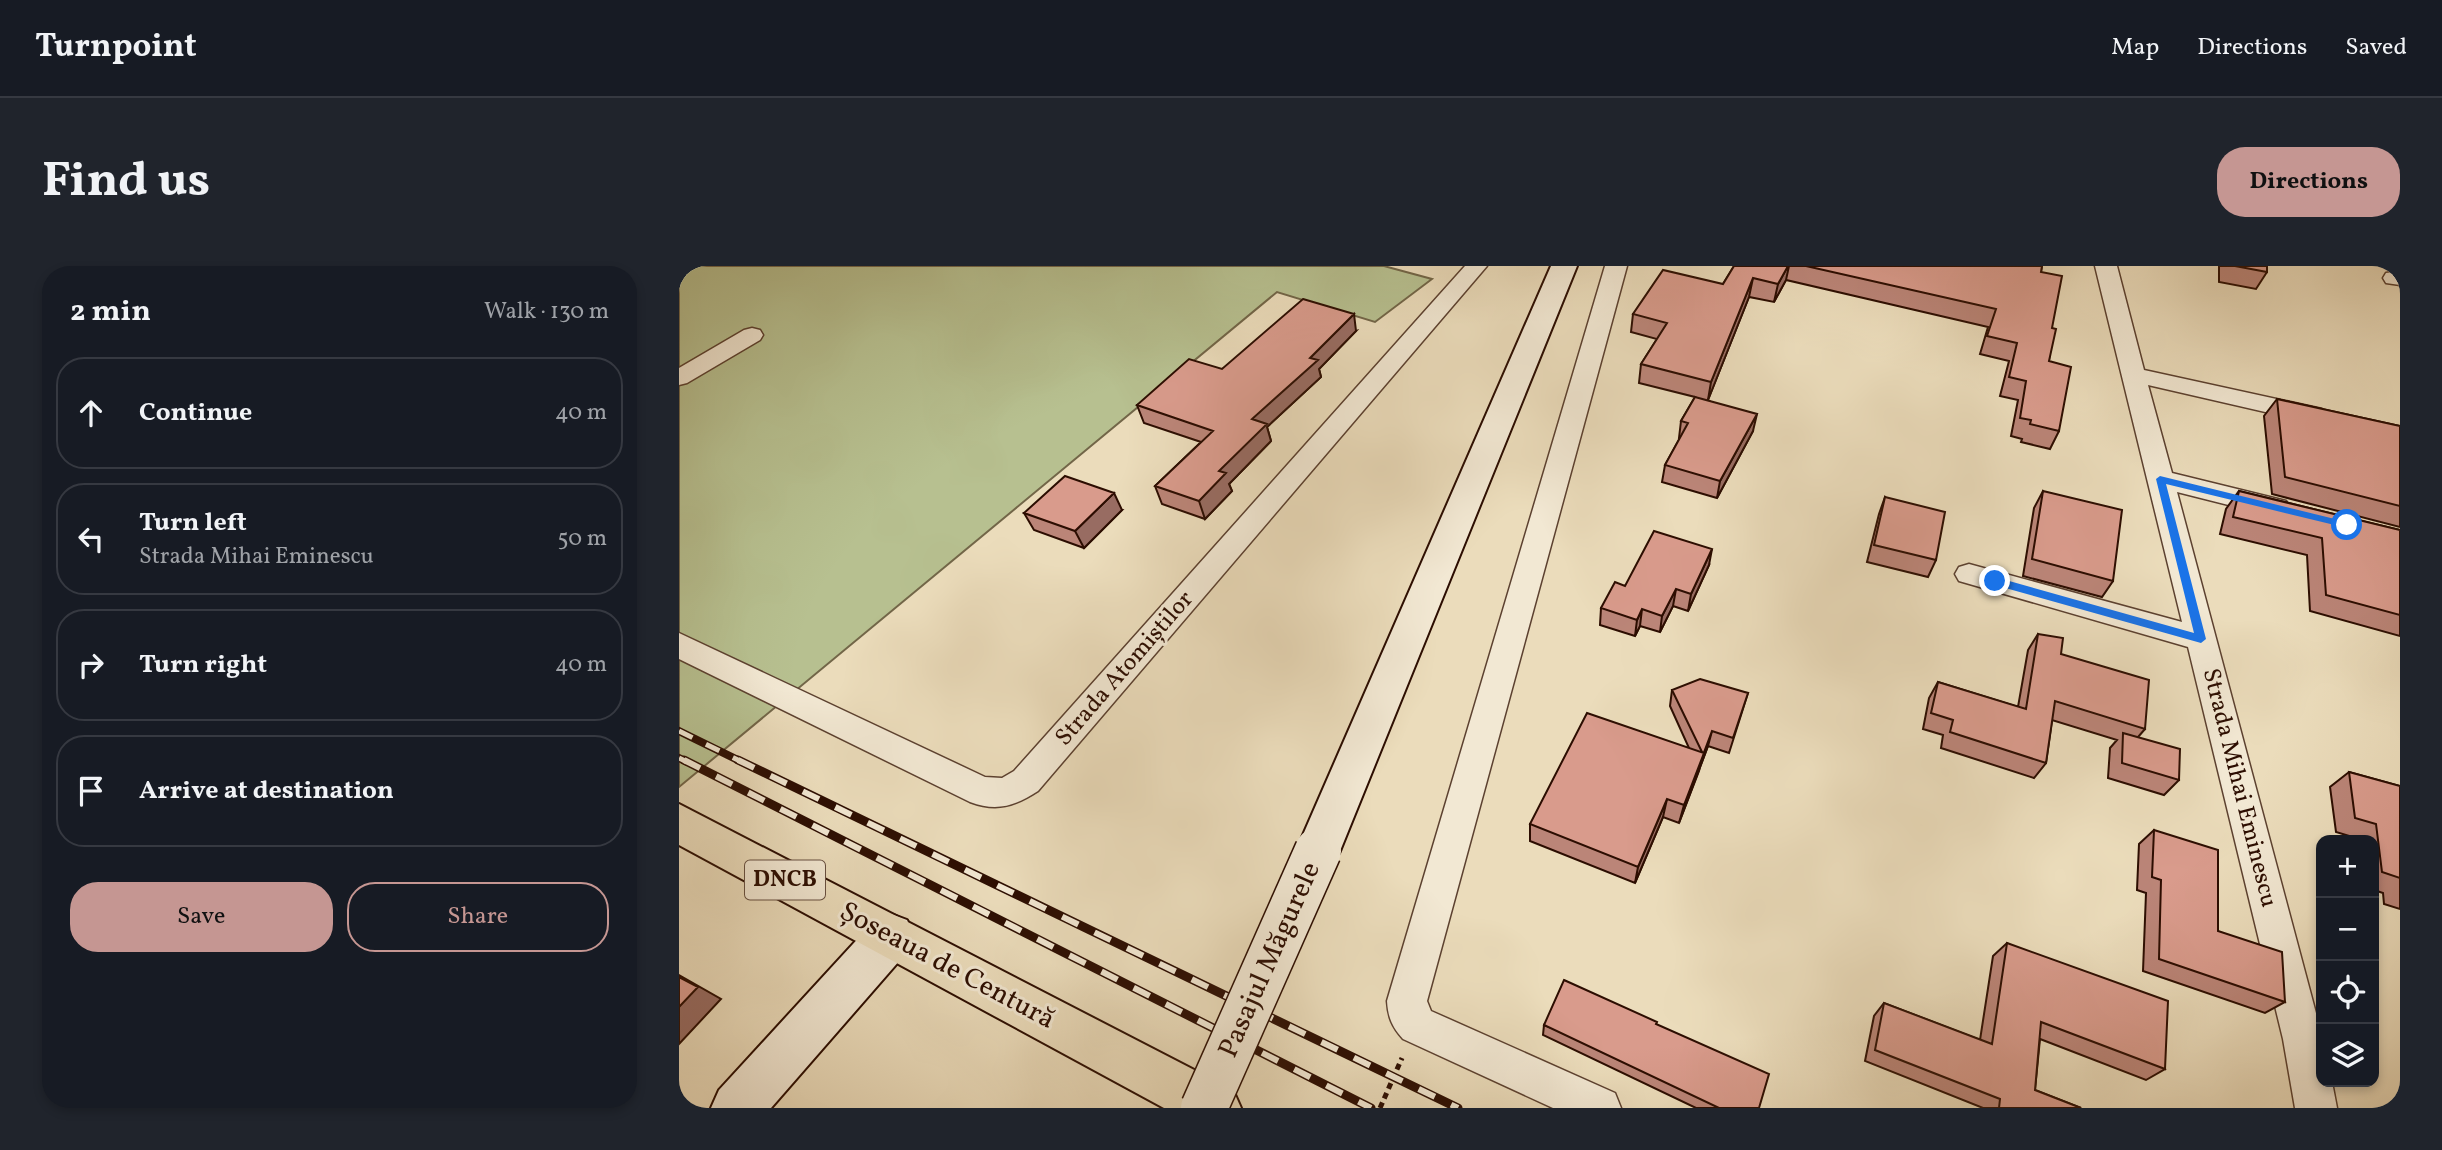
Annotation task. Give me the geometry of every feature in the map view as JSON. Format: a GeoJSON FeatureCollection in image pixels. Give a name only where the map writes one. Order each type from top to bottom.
{"type":"FeatureCollection","features":[{"type":"Feature","properties":{"kind":"main road","name":"Pasajul Măgurele"},"geometry":{"type":"LineString","coordinates":[[1204,1108],[1318,851],[1564,266]]}},
{"type":"Feature","properties":{"kind":"main road","name":"Șoseaua de Centură"},"geometry":{"type":"LineString","coordinates":[[679,823],[1215,1108]]}},
{"type":"Feature","properties":{"kind":"main road"},"geometry":{"type":"LineString","coordinates":[[737,1108],[891,936]]}},
{"type":"Feature","properties":{"kind":"street","name":"Strada Atomiștilor"},"geometry":{"type":"LineString","coordinates":[[679,645],[982,792],[1007,793],[1026,781],[1476,266]]}},
{"type":"Feature","properties":{"kind":"street"},"geometry":{"type":"LineString","coordinates":[[1600,1108],[1417,1025],[1408,1015],[1407,1001],[1616,266]]}},
{"type":"Feature","properties":{"kind":"street","name":"Strada Mihai Eminescu"},"geometry":{"type":"LineString","coordinates":[[2106,266],[2302,1039],[2316,1108]]}},
{"type":"Feature","properties":{"kind":"street"},"geometry":{"type":"LineString","coordinates":[[679,378],[752,335]]}},
{"type":"Feature","properties":{"kind":"street"},"geometry":{"type":"LineString","coordinates":[[2134,375],[2333,419]]}},
{"type":"Feature","properties":{"kind":"street"},"geometry":{"type":"LineString","coordinates":[[2160,479],[2307,515]]}},
{"type":"Feature","properties":{"kind":"street"},"geometry":{"type":"LineString","coordinates":[[1969,573],[2201,639]]}},
{"type":"Feature","properties":{"kind":"path"},"geometry":{"type":"LineString","coordinates":[[1380,1108],[1417,1025]]}},
{"type":"Feature","properties":{"kind":"green space"},"geometry":{"type":"Polygon","coordinates":[[[679,266],[1384,266],[1432,279],[1375,322],[1277,292],[679,787],[679,266]]]}},
{"type":"Feature","properties":{"kind":"building"},"geometry":{"type":"Polygon","coordinates":[[[1734,266],[1788,266],[1778,284],[1753,278],[1711,382],[1641,364],[1667,323],[1633,314],[1663,270],[1723,284],[1734,266]]]}},
{"type":"Feature","properties":{"kind":"building"},"geometry":{"type":"Polygon","coordinates":[[[1806,266],[2042,266],[2041,272],[2062,276],[2049,361],[2071,367],[2059,431],[2030,424],[2031,420],[2020,418],[2026,381],[2009,377],[2017,343],[1987,336],[1996,309],[1806,266]]]}},
{"type":"Feature","properties":{"kind":"building"},"geometry":{"type":"Polygon","coordinates":[[[2235,266],[2267,266],[2267,272],[2235,266]]]}},
{"type":"Feature","properties":{"kind":"building"},"geometry":{"type":"Polygon","coordinates":[[[1303,299],[1354,314],[1310,358],[1318,360],[1252,419],[1267,424],[1219,471],[1226,473],[1199,501],[1155,486],[1213,431],[1137,405],[1189,359],[1222,369],[1303,299]]]}},
{"type":"Feature","properties":{"kind":"building"},"geometry":{"type":"Polygon","coordinates":[[[1695,397],[1757,414],[1720,481],[1665,465],[1688,423],[1681,421],[1695,397]]]}},
{"type":"Feature","properties":{"kind":"building"},"geometry":{"type":"Polygon","coordinates":[[[2277,399],[2400,426],[2400,506],[2285,477],[2277,399]]]}},
{"type":"Feature","properties":{"kind":"building"},"geometry":{"type":"Polygon","coordinates":[[[1065,476],[1114,493],[1075,531],[1024,513],[1065,476]]]}},
{"type":"Feature","properties":{"kind":"building"},"geometry":{"type":"Polygon","coordinates":[[[2043,491],[2122,510],[2113,581],[2032,559],[2043,491]]]}},
{"type":"Feature","properties":{"kind":"building"},"geometry":{"type":"Polygon","coordinates":[[[2239,491],[2400,530],[2400,615],[2326,595],[2322,538],[2233,517],[2239,491]]]}},
{"type":"Feature","properties":{"kind":"building"},"geometry":{"type":"Polygon","coordinates":[[[1885,497],[1945,512],[1936,560],[1874,545],[1885,497]]]}},
{"type":"Feature","properties":{"kind":"building"},"geometry":{"type":"Polygon","coordinates":[[[1654,531],[1712,549],[1691,594],[1676,589],[1662,616],[1642,609],[1637,620],[1601,608],[1615,582],[1625,586],[1654,531]]]}},
{"type":"Feature","properties":{"kind":"building"},"geometry":{"type":"Polygon","coordinates":[[[2038,634],[2063,638],[2061,654],[2149,680],[2145,729],[2055,701],[2046,763],[1950,732],[1953,720],[1931,713],[1938,682],[2026,709],[2038,634]]]}},
{"type":"Feature","properties":{"kind":"building"},"geometry":{"type":"Polygon","coordinates":[[[1700,679],[1748,693],[1733,738],[1712,731],[1704,753],[1672,690],[1700,679]]]}},
{"type":"Feature","properties":{"kind":"building"},"geometry":{"type":"Polygon","coordinates":[[[1587,713],[1704,753],[1684,805],[1667,799],[1638,867],[1530,824],[1587,713]]]}},
{"type":"Feature","properties":{"kind":"building"},"geometry":{"type":"Polygon","coordinates":[[[2123,733],[2180,749],[2179,780],[2122,763],[2123,733]]]}},
{"type":"Feature","properties":{"kind":"building"},"geometry":{"type":"Polygon","coordinates":[[[2349,772],[2400,786],[2400,878],[2382,872],[2376,824],[2355,818],[2349,772]]]}},
{"type":"Feature","properties":{"kind":"building"},"geometry":{"type":"Polygon","coordinates":[[[2154,830],[2218,850],[2218,931],[2282,952],[2285,1002],[2159,959],[2161,880],[2152,877],[2154,830]]]}},
{"type":"Feature","properties":{"kind":"building"},"geometry":{"type":"Polygon","coordinates":[[[2007,943],[2168,1001],[2165,1069],[2041,1022],[2035,1090],[2081,1108],[1999,1108],[2000,1099],[1875,1050],[1884,1003],[1992,1044],[2007,943]]]}},
{"type":"Feature","properties":{"kind":"building"},"geometry":{"type":"Polygon","coordinates":[[[679,977],[698,987],[679,1007],[679,977]]]}},
{"type":"Feature","properties":{"kind":"building"},"geometry":{"type":"Polygon","coordinates":[[[1564,980],[1769,1074],[1759,1108],[1719,1108],[1544,1025],[1564,980]]]}},
{"type":"Feature","properties":{"kind":"railway"},"geometry":{"type":"LineString","coordinates":[[679,731],[742,762]]}},
{"type":"Feature","properties":{"kind":"railway"},"geometry":{"type":"LineString","coordinates":[[679,758],[687,762]]}},
{"type":"Feature","properties":{"kind":"railway"},"geometry":{"type":"LineString","coordinates":[[684,760],[1371,1108]]}},
{"type":"Feature","properties":{"kind":"railway"},"geometry":{"type":"LineString","coordinates":[[738,760],[1458,1108]]}},
{"type":"Feature","properties":{"kind":"route"},"geometry":{"type":"LineString","coordinates":[[1995,581],[2201,639],[2160,479],[2347,525]]}}]}
